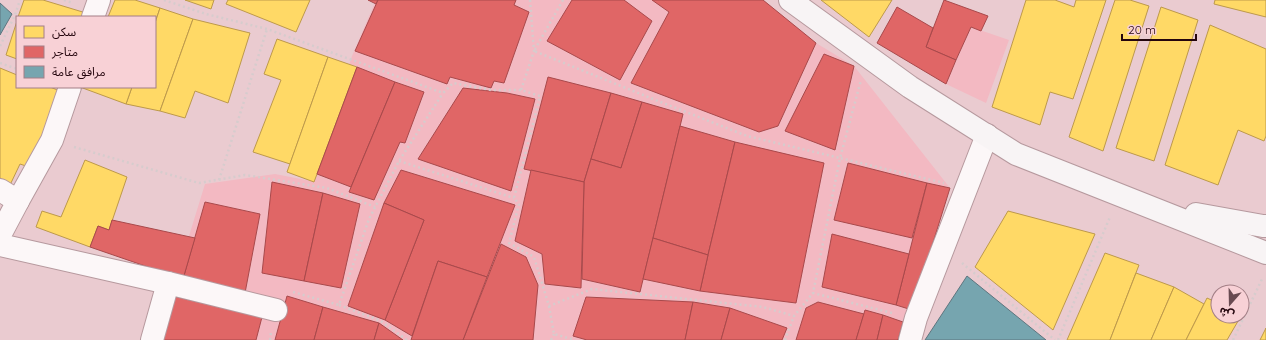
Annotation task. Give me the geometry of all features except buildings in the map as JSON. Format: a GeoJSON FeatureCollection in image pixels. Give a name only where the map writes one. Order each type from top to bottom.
{"type":"FeatureCollection","features":[{"type":"Feature","properties":{"kind":"main road"},"geometry":{"type":"LineString","coordinates":[[790,0],[910,87],[1016,154],[1151,206],[1266,253]]}},
{"type":"Feature","properties":{"kind":"main road"},"geometry":{"type":"LineString","coordinates":[[1151,206],[1266,226]]}},
{"type":"Feature","properties":{"kind":"street"},"geometry":{"type":"LineString","coordinates":[[92,16],[99,0]]}},
{"type":"Feature","properties":{"kind":"street"},"geometry":{"type":"LineString","coordinates":[[0,235],[9,195],[52,140],[70,88]]}},
{"type":"Feature","properties":{"kind":"street"},"geometry":{"type":"LineString","coordinates":[[910,340],[916,318],[987,135]]}},
{"type":"Feature","properties":{"kind":"street"},"geometry":{"type":"LineString","coordinates":[[0,245],[168,283],[276,310]]}},
{"type":"Feature","properties":{"kind":"street"},"geometry":{"type":"LineString","coordinates":[[152,340],[168,283]]}},
{"type":"Feature","properties":{"kind":"path"},"geometry":{"type":"LineString","coordinates":[[0,46],[15,15],[20,0]]}},
{"type":"Feature","properties":{"kind":"path"},"geometry":{"type":"LineString","coordinates":[[164,0],[206,14],[267,29],[443,93]]}},
{"type":"Feature","properties":{"kind":"path"},"geometry":{"type":"LineString","coordinates":[[530,0],[534,51]]}},
{"type":"Feature","properties":{"kind":"path"},"geometry":{"type":"LineString","coordinates":[[521,90],[534,51],[563,0]]}},
{"type":"Feature","properties":{"kind":"path"},"geometry":{"type":"LineString","coordinates":[[219,180],[267,29]]}},
{"type":"Feature","properties":{"kind":"path"},"geometry":{"type":"LineString","coordinates":[[534,51],[747,136],[966,188]]}},
{"type":"Feature","properties":{"kind":"path"},"geometry":{"type":"LineString","coordinates":[[785,340],[794,316],[813,293],[840,158],[867,56]]}},
{"type":"Feature","properties":{"kind":"path"},"geometry":{"type":"LineString","coordinates":[[0,63],[16,70]]}},
{"type":"Feature","properties":{"kind":"path"},"geometry":{"type":"LineString","coordinates":[[339,305],[369,219],[375,207],[399,161],[443,93],[453,83],[491,90],[521,90],[540,96],[514,198]]}},
{"type":"Feature","properties":{"kind":"path"},"geometry":{"type":"LineString","coordinates":[[52,140],[199,184],[244,175],[327,188],[375,207]]}},
{"type":"Feature","properties":{"kind":"path"},"geometry":{"type":"LineString","coordinates":[[399,161],[514,198],[519,204],[509,243],[534,257],[549,306],[554,334],[551,340]]}},
{"type":"Feature","properties":{"kind":"path"},"geometry":{"type":"LineString","coordinates":[[943,247],[1057,340],[1120,194]]}},
{"type":"Feature","properties":{"kind":"path"},"geometry":{"type":"LineString","coordinates":[[1233,340],[1266,271]]}},
{"type":"Feature","properties":{"kind":"path"},"geometry":{"type":"LineString","coordinates":[[270,340],[280,289],[339,305],[381,321],[407,340]]}},
{"type":"Feature","properties":{"kind":"path"},"geometry":{"type":"LineString","coordinates":[[549,306],[592,289],[764,307],[794,316]]}},
{"type":"Feature","properties":{"kind":"path"},"geometry":{"type":"LineString","coordinates":[[813,293],[916,318]]}},
{"type":"Feature","properties":{"kind":"path"},"geometry":{"type":"LineString","coordinates":[[554,334],[574,340]]}},
{"type":"Feature","properties":{"kind":"shaded area"},"geometry":{"type":"Polygon","coordinates":[[[376,0],[763,0],[816,43],[854,66],[950,188],[903,340],[157,340],[205,184],[275,174],[311,181],[352,56],[376,0]]]}},
{"type":"Feature","properties":{"kind":"shaded area"},"geometry":{"type":"Polygon","coordinates":[[[971,27],[1009,40],[986,103],[946,84],[971,27]]]}}]}
